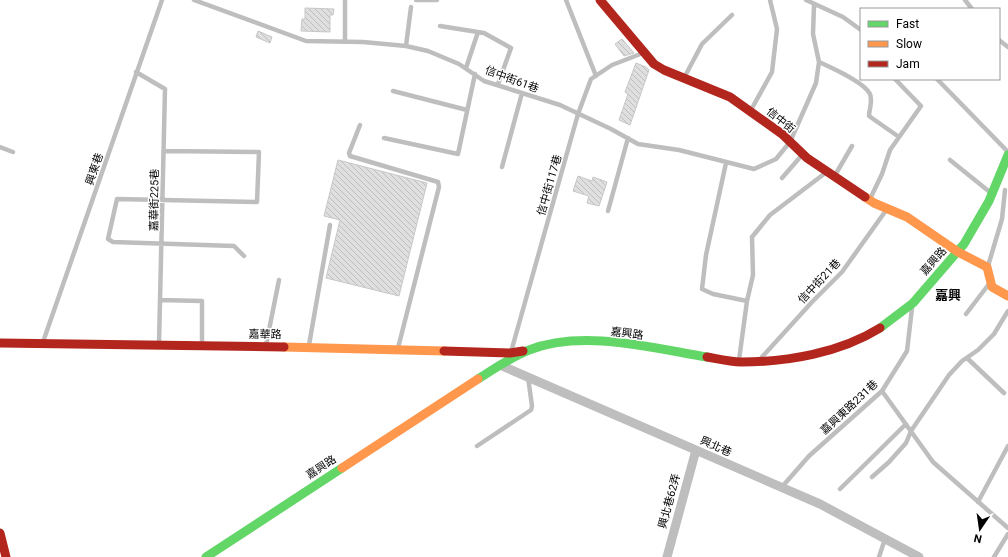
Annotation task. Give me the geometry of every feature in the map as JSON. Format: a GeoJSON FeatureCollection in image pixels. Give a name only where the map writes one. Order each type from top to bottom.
{"type":"FeatureCollection","features":[{"type":"Feature","properties":{"kind":"main road","name":"信中街"},"geometry":{"type":"LineString","coordinates":[[600,0],[654,64],[684,79],[720,92],[750,111],[790,142],[802,154],[830,174],[870,200],[907,217],[958,252],[987,268]]}},
{"type":"Feature","properties":{"kind":"main road","name":"嘉興路"},"geometry":{"type":"LineString","coordinates":[[206,557],[500,365],[529,350],[566,341],[615,342],[739,362],[806,357],[848,344],[887,323],[913,304],[965,244],[994,191],[1008,154]]}},
{"type":"Feature","properties":{"kind":"main road"},"geometry":{"type":"LineString","coordinates":[[987,268],[992,287],[1008,296]]}},
{"type":"Feature","properties":{"kind":"main road","name":"嘉華路"},"geometry":{"type":"LineString","coordinates":[[0,343],[265,346],[510,354],[529,350]]}},
{"type":"Feature","properties":{"kind":"main road"},"geometry":{"type":"LineString","coordinates":[[0,533],[6,557]]}},
{"type":"Feature","properties":{"kind":"street","name":"興北巷"},"geometry":{"type":"LineString","coordinates":[[500,365],[820,504],[919,557]]}},
{"type":"Feature","properties":{"kind":"street","name":"興北巷62弄"},"geometry":{"type":"LineString","coordinates":[[666,557],[696,450]]}},
{"type":"Feature","properties":{"kind":"lane","name":"興東巷"},"geometry":{"type":"LineString","coordinates":[[43,343],[162,0]]}},
{"type":"Feature","properties":{"kind":"lane","name":"信中街61巷"},"geometry":{"type":"LineString","coordinates":[[194,0],[306,40],[345,41],[406,46],[428,51],[466,68],[484,81],[498,84],[578,114],[642,145],[679,150],[726,162],[758,168],[776,158],[790,142],[816,83],[819,62]]}},
{"type":"Feature","properties":{"kind":"lane"},"geometry":{"type":"LineString","coordinates":[[345,0],[345,41]]}},
{"type":"Feature","properties":{"kind":"lane"},"geometry":{"type":"LineString","coordinates":[[416,0],[436,0]]}},
{"type":"Feature","properties":{"kind":"lane"},"geometry":{"type":"LineString","coordinates":[[566,0],[596,76]]}},
{"type":"Feature","properties":{"kind":"lane"},"geometry":{"type":"LineString","coordinates":[[750,111],[772,72],[777,29],[770,0]]}},
{"type":"Feature","properties":{"kind":"lane"},"geometry":{"type":"LineString","coordinates":[[806,0],[843,17],[860,29]]}},
{"type":"Feature","properties":{"kind":"lane"},"geometry":{"type":"LineString","coordinates":[[965,0],[971,8]]}},
{"type":"Feature","properties":{"kind":"lane"},"geometry":{"type":"LineString","coordinates":[[814,4],[813,34],[819,62],[857,82],[870,94],[872,104],[869,116],[899,137]]}},
{"type":"Feature","properties":{"kind":"lane"},"geometry":{"type":"LineString","coordinates":[[406,46],[411,7]]}},
{"type":"Feature","properties":{"kind":"lane"},"geometry":{"type":"LineString","coordinates":[[684,79],[702,44],[732,15]]}},
{"type":"Feature","properties":{"kind":"lane"},"geometry":{"type":"LineString","coordinates":[[440,26],[484,33],[511,48],[498,84]]}},
{"type":"Feature","properties":{"kind":"lane"},"geometry":{"type":"LineString","coordinates":[[466,68],[478,32]]}},
{"type":"Feature","properties":{"kind":"lane"},"geometry":{"type":"LineString","coordinates":[[1000,41],[1008,47]]}},
{"type":"Feature","properties":{"kind":"lane","name":"信中街117巷"},"geometry":{"type":"LineString","coordinates":[[510,354],[578,114],[591,79],[612,65],[644,53]]}},
{"type":"Feature","properties":{"kind":"lane","name":"嘉華街225巷"},"geometry":{"type":"LineString","coordinates":[[136,72],[165,89],[159,345]]}},
{"type":"Feature","properties":{"kind":"lane"},"geometry":{"type":"LineString","coordinates":[[384,138],[458,154],[475,74]]}},
{"type":"Feature","properties":{"kind":"lane"},"geometry":{"type":"LineString","coordinates":[[870,200],[882,174],[890,150],[921,106],[896,80]]}},
{"type":"Feature","properties":{"kind":"lane"},"geometry":{"type":"LineString","coordinates":[[938,80],[1008,154]]}},
{"type":"Feature","properties":{"kind":"lane"},"geometry":{"type":"LineString","coordinates":[[393,91],[468,110]]}},
{"type":"Feature","properties":{"kind":"lane"},"geometry":{"type":"LineString","coordinates":[[502,167],[522,93]]}},
{"type":"Feature","properties":{"kind":"lane"},"geometry":{"type":"LineString","coordinates":[[360,125],[349,153],[350,156],[438,182],[439,187],[398,350]]}},
{"type":"Feature","properties":{"kind":"lane"},"geometry":{"type":"LineString","coordinates":[[608,211],[628,138]]}},
{"type":"Feature","properties":{"kind":"lane"},"geometry":{"type":"LineString","coordinates":[[739,362],[747,301],[753,275],[752,237],[770,215],[830,174],[852,146]]}},
{"type":"Feature","properties":{"kind":"lane"},"geometry":{"type":"LineString","coordinates":[[0,147],[13,152]]}},
{"type":"Feature","properties":{"kind":"lane"},"geometry":{"type":"LineString","coordinates":[[164,151],[259,152],[257,202],[117,199],[108,239],[113,242],[234,246],[244,256]]}},
{"type":"Feature","properties":{"kind":"lane"},"geometry":{"type":"LineString","coordinates":[[782,178],[802,154]]}},
{"type":"Feature","properties":{"kind":"lane"},"geometry":{"type":"LineString","coordinates":[[950,160],[994,191],[1007,190],[1002,219],[987,268]]}},
{"type":"Feature","properties":{"kind":"lane"},"geometry":{"type":"LineString","coordinates":[[726,162],[706,255],[702,289],[713,294],[747,301]]}},
{"type":"Feature","properties":{"kind":"lane","name":"信中街21巷"},"geometry":{"type":"LineString","coordinates":[[758,361],[812,302],[842,272],[888,209]]}},
{"type":"Feature","properties":{"kind":"lane"},"geometry":{"type":"LineString","coordinates":[[308,347],[330,225]]}},
{"type":"Feature","properties":{"kind":"lane"},"geometry":{"type":"LineString","coordinates":[[265,346],[279,280]]}},
{"type":"Feature","properties":{"kind":"lane"},"geometry":{"type":"LineString","coordinates":[[966,314],[991,281]]}},
{"type":"Feature","properties":{"kind":"lane"},"geometry":{"type":"LineString","coordinates":[[160,300],[202,301],[202,345]]}},
{"type":"Feature","properties":{"kind":"lane","name":"嘉興東路231巷"},"geometry":{"type":"LineString","coordinates":[[781,488],[809,456],[882,391],[907,351],[913,304]]}},
{"type":"Feature","properties":{"kind":"lane"},"geometry":{"type":"LineString","coordinates":[[872,477],[889,462],[906,443],[911,431],[949,375],[994,334],[1008,311]]}},
{"type":"Feature","properties":{"kind":"lane"},"geometry":{"type":"LineString","coordinates":[[967,358],[1004,392]]}},
{"type":"Feature","properties":{"kind":"lane"},"geometry":{"type":"LineString","coordinates":[[477,446],[531,410],[532,406],[528,377]]}},
{"type":"Feature","properties":{"kind":"lane"},"geometry":{"type":"LineString","coordinates":[[882,391],[933,462],[1008,528]]}},
{"type":"Feature","properties":{"kind":"lane"},"geometry":{"type":"LineString","coordinates":[[840,488],[906,424]]}},
{"type":"Feature","properties":{"kind":"lane"},"geometry":{"type":"LineString","coordinates":[[978,502],[1008,446]]}},
{"type":"Feature","properties":{"kind":"lane"},"geometry":{"type":"LineString","coordinates":[[994,557],[1008,534]]}},
{"type":"Feature","properties":{"kind":"lane"},"geometry":{"type":"LineString","coordinates":[[879,557],[885,539]]}},
{"type":"Feature","properties":{"kind":"building"},"geometry":{"type":"Polygon","coordinates":[[[305,8],[334,9],[333,15],[330,15],[330,32],[301,31],[302,19],[305,19],[305,8]]]}},
{"type":"Feature","properties":{"kind":"building"},"geometry":{"type":"Polygon","coordinates":[[[258,31],[272,37],[270,43],[256,37],[258,31]]]}},
{"type":"Feature","properties":{"kind":"building"},"geometry":{"type":"Polygon","coordinates":[[[622,39],[634,53],[624,56],[615,44],[622,39]]]}},
{"type":"Feature","properties":{"kind":"building"},"geometry":{"type":"Polygon","coordinates":[[[636,63],[646,67],[649,70],[630,125],[619,120],[628,94],[625,92],[636,63]]]}},
{"type":"Feature","properties":{"kind":"building"},"geometry":{"type":"Polygon","coordinates":[[[338,160],[427,183],[399,296],[326,278],[340,220],[324,216],[338,160]]]}},
{"type":"Feature","properties":{"kind":"building"},"geometry":{"type":"Polygon","coordinates":[[[578,176],[592,181],[593,177],[607,182],[599,206],[587,203],[589,196],[573,191],[578,176]]]}},
{"type":"Feature","properties":{"kind":"traffic: fast"},"geometry":{"type":"LineString","coordinates":[[880,328],[913,303],[964,244],[989,201],[1008,155]]}},
{"type":"Feature","properties":{"kind":"traffic: fast"},"geometry":{"type":"LineString","coordinates":[[478,379],[529,350],[550,344],[571,341],[617,342],[707,357]]}},
{"type":"Feature","properties":{"kind":"traffic: fast"},"geometry":{"type":"LineString","coordinates":[[206,557],[342,468]]}},
{"type":"Feature","properties":{"kind":"traffic: slow"},"geometry":{"type":"LineString","coordinates":[[865,197],[874,203],[907,217],[958,252],[987,267],[992,287],[1008,296]]}},
{"type":"Feature","properties":{"kind":"traffic: slow"},"geometry":{"type":"LineString","coordinates":[[284,347],[444,351]]}},
{"type":"Feature","properties":{"kind":"traffic: slow"},"geometry":{"type":"LineString","coordinates":[[342,468],[478,379]]}},
{"type":"Feature","properties":{"kind":"traffic: jam"},"geometry":{"type":"LineString","coordinates":[[600,0],[654,64],[664,70],[730,97],[782,134],[807,158],[865,197]]}},
{"type":"Feature","properties":{"kind":"traffic: jam"},"geometry":{"type":"LineString","coordinates":[[707,357],[741,362],[759,362],[795,358],[831,350],[864,337],[880,328]]}},
{"type":"Feature","properties":{"kind":"traffic: jam"},"geometry":{"type":"LineString","coordinates":[[0,343],[284,347]]}},
{"type":"Feature","properties":{"kind":"traffic: jam"},"geometry":{"type":"LineString","coordinates":[[444,351],[510,353],[523,351]]}},
{"type":"Feature","properties":{"kind":"traffic: jam"},"geometry":{"type":"LineString","coordinates":[[0,533],[6,557]]}},
{"type":"Feature","properties":{"kind":"district","name":"嘉興"},"geometry":{"type":"Point","coordinates":[948,295]}}]}
